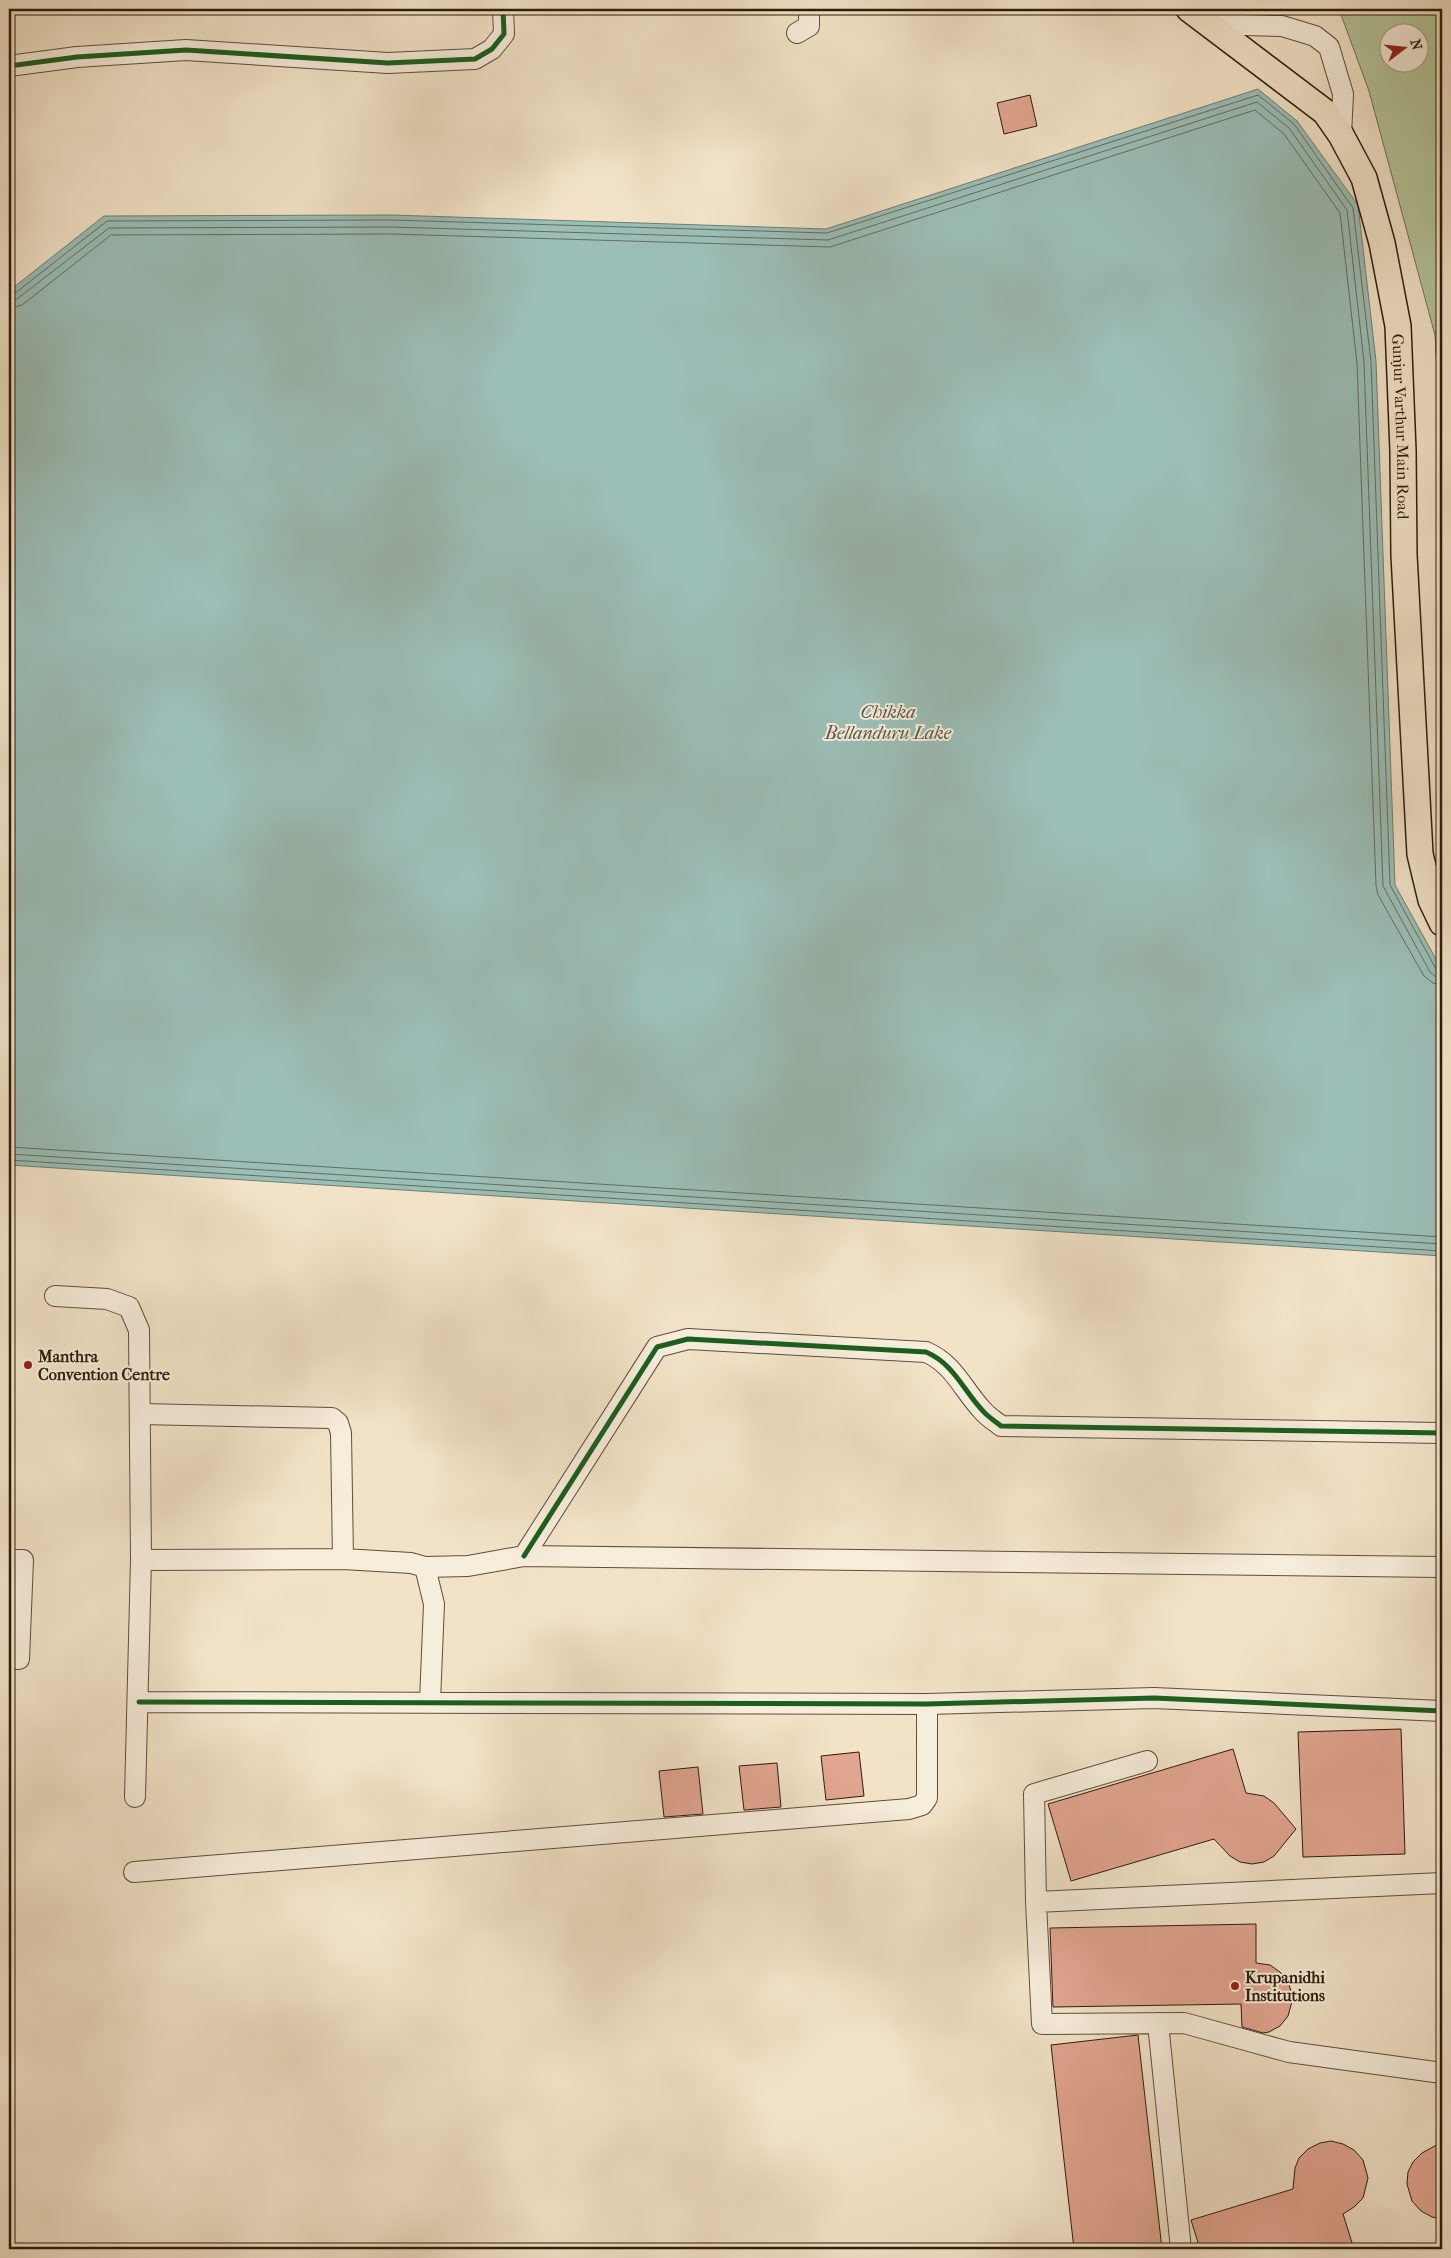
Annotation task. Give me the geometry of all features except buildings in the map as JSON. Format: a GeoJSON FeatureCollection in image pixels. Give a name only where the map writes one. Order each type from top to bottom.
{"type":"FeatureCollection","features":[{"type":"Feature","properties":{"kind":"main road","name":"Gunjur Varthur Main Road"},"geometry":{"type":"LineString","coordinates":[[1197,16],[1325,112],[1341,136],[1364,178],[1382,243],[1398,326],[1403,451],[1404,555],[1420,854],[1431,900],[1442,922]]}},
{"type":"Feature","properties":{"kind":"street"},"geometry":{"type":"LineString","coordinates":[[9,66],[77,57],[186,50],[388,63],[475,59],[492,49],[504,34],[503,9]]}},
{"type":"Feature","properties":{"kind":"street"},"geometry":{"type":"LineString","coordinates":[[797,33],[809,26],[808,9]]}},
{"type":"Feature","properties":{"kind":"street"},"geometry":{"type":"LineString","coordinates":[[1197,16],[1282,26],[1316,36],[1329,47],[1344,94],[1341,136]]}},
{"type":"Feature","properties":{"kind":"street"},"geometry":{"type":"LineString","coordinates":[[54,1296],[107,1299],[129,1307],[139,1330],[141,1560],[139,1702],[135,1798]]}},
{"type":"Feature","properties":{"kind":"street"},"geometry":{"type":"LineString","coordinates":[[524,1556],[657,1347],[688,1339],[926,1352],[938,1357],[955,1373],[983,1411],[1001,1426],[1442,1432]]}},
{"type":"Feature","properties":{"kind":"street"},"geometry":{"type":"LineString","coordinates":[[140,1414],[332,1418],[338,1423],[341,1433],[343,1559]]}},
{"type":"Feature","properties":{"kind":"street"},"geometry":{"type":"LineString","coordinates":[[141,1560],[343,1559],[411,1563],[425,1568],[468,1566],[524,1556],[1442,1567]]}},
{"type":"Feature","properties":{"kind":"street"},"geometry":{"type":"LineString","coordinates":[[9,1560],[22,1560],[19,1659],[9,1659]]}},
{"type":"Feature","properties":{"kind":"street"},"geometry":{"type":"LineString","coordinates":[[425,1568],[434,1604],[430,1701]]}},
{"type":"Feature","properties":{"kind":"street"},"geometry":{"type":"LineString","coordinates":[[139,1702],[430,1701],[927,1704],[1154,1698],[1442,1711]]}},
{"type":"Feature","properties":{"kind":"street"},"geometry":{"type":"LineString","coordinates":[[134,1872],[909,1809],[922,1805],[927,1798],[927,1704]]}},
{"type":"Feature","properties":{"kind":"street"},"geometry":{"type":"LineString","coordinates":[[1147,1761],[1034,1794],[1036,1902],[1042,2024],[1184,2023],[1290,2052],[1442,2073]]}},
{"type":"Feature","properties":{"kind":"street"},"geometry":{"type":"LineString","coordinates":[[1036,1902],[1442,1884]]}},
{"type":"Feature","properties":{"kind":"street"},"geometry":{"type":"LineString","coordinates":[[1158,2023],[1181,2249]]}},
{"type":"Feature","properties":{"kind":"green space"},"geometry":{"type":"Polygon","coordinates":[[[1339,9],[1442,9],[1442,473],[1435,335],[1369,91],[1339,9]]]}},
{"type":"Feature","properties":{"kind":"water","name":"Chikka Bellanduru Lake"},"geometry":{"type":"Polygon","coordinates":[[[1258,89],[1297,121],[1358,205],[1376,361],[1395,885],[1442,970],[1442,1256],[9,1165],[9,291],[104,216],[391,215],[826,229],[1258,89]]]}},
{"type":"Feature","properties":{"kind":"cycle path"},"geometry":{"type":"LineString","coordinates":[[9,66],[77,57],[186,50],[388,63],[475,59],[492,49],[504,34],[503,9]]}},
{"type":"Feature","properties":{"kind":"cycle path"},"geometry":{"type":"LineString","coordinates":[[524,1556],[657,1347],[688,1339],[926,1352],[944,1363],[985,1413],[1001,1426],[1442,1433]]}},
{"type":"Feature","properties":{"kind":"cycle path"},"geometry":{"type":"LineString","coordinates":[[139,1702],[927,1704],[1154,1698],[1442,1711]]}},
{"type":"Feature","properties":{"kind":"place","name":"Manthra Convention Centre"},"geometry":{"type":"Point","coordinates":[28,1365]}},
{"type":"Feature","properties":{"kind":"place","name":"Krupanidhi Institutions"},"geometry":{"type":"Point","coordinates":[1235,1986]}}]}
